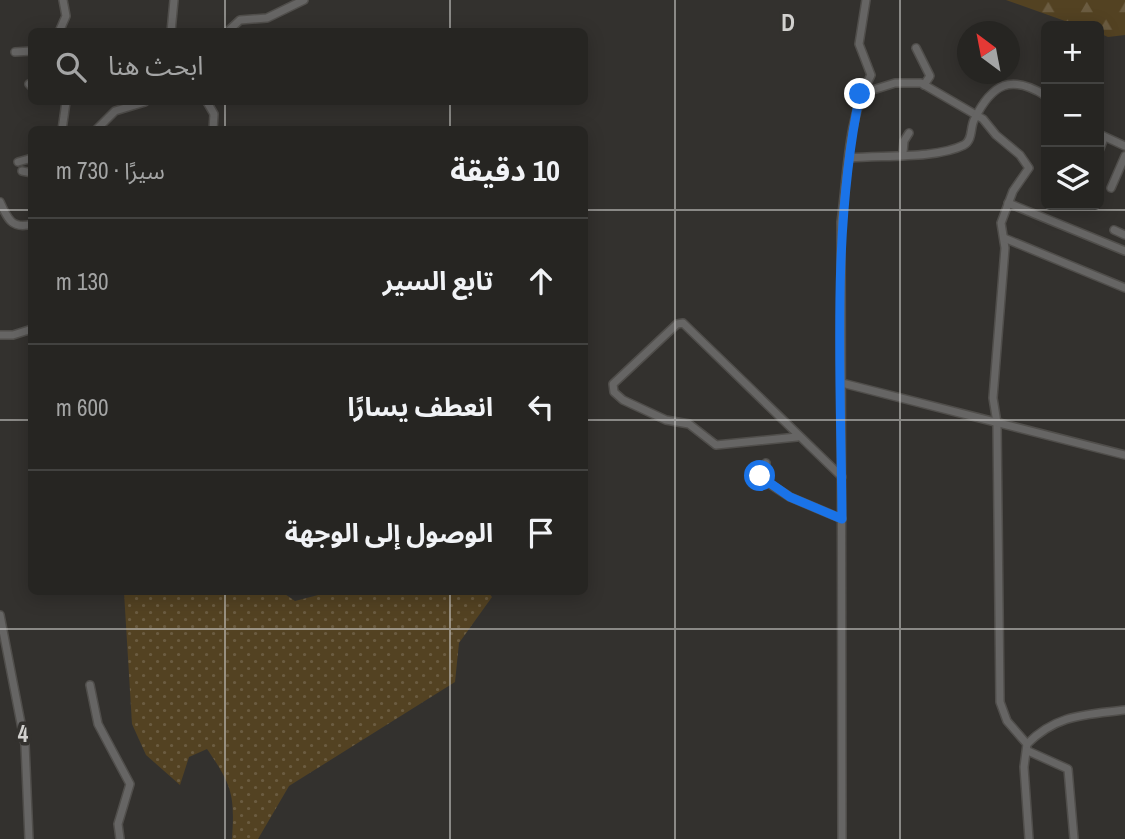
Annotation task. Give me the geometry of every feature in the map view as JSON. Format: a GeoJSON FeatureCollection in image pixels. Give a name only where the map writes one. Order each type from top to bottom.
{"type":"FeatureCollection","features":[{"type":"Feature","properties":{"kind":"street"},"geometry":{"type":"LineString","coordinates":[[61,28],[66,16],[64,0]]}},
{"type":"Feature","properties":{"kind":"street"},"geometry":{"type":"LineString","coordinates":[[171,28],[174,0]]}},
{"type":"Feature","properties":{"kind":"street"},"geometry":{"type":"LineString","coordinates":[[231,28],[240,20],[267,18],[304,0]]}},
{"type":"Feature","properties":{"kind":"street"},"geometry":{"type":"LineString","coordinates":[[842,839],[841,222],[850,144],[860,94],[871,75],[859,44],[866,0]]}},
{"type":"Feature","properties":{"kind":"street"},"geometry":{"type":"LineString","coordinates":[[916,48],[930,76],[924,85]]}},
{"type":"Feature","properties":{"kind":"street"},"geometry":{"type":"LineString","coordinates":[[15,52],[28,51]]}},
{"type":"Feature","properties":{"kind":"street"},"geometry":{"type":"LineString","coordinates":[[860,94],[909,80],[924,85],[977,116],[1020,155],[1029,168],[1008,202],[1001,223],[1004,238],[993,398],[997,423],[1000,702],[1007,720],[1027,748],[1068,769],[1074,839]]}},
{"type":"Feature","properties":{"kind":"street"},"geometry":{"type":"LineString","coordinates":[[850,158],[938,151],[965,144],[977,116],[994,92],[1009,83],[1029,86],[1041,93]]}},
{"type":"Feature","properties":{"kind":"street"},"geometry":{"type":"LineString","coordinates":[[63,126],[66,105]]}},
{"type":"Feature","properties":{"kind":"street"},"geometry":{"type":"LineString","coordinates":[[100,126],[115,111],[135,105]]}},
{"type":"Feature","properties":{"kind":"street"},"geometry":{"type":"LineString","coordinates":[[209,105],[214,114],[213,126]]}},
{"type":"Feature","properties":{"kind":"street"},"geometry":{"type":"LineString","coordinates":[[903,153],[904,141],[909,132]]}},
{"type":"Feature","properties":{"kind":"street"},"geometry":{"type":"LineString","coordinates":[[1104,137],[1125,146]]}},
{"type":"Feature","properties":{"kind":"street"},"geometry":{"type":"LineString","coordinates":[[1111,188],[1125,156]]}},
{"type":"Feature","properties":{"kind":"street"},"geometry":{"type":"LineString","coordinates":[[18,162],[28,159]]}},
{"type":"Feature","properties":{"kind":"street"},"geometry":{"type":"LineString","coordinates":[[22,171],[28,172]]}},
{"type":"Feature","properties":{"kind":"street"},"geometry":{"type":"LineString","coordinates":[[0,201],[12,224],[17,227],[28,225]]}},
{"type":"Feature","properties":{"kind":"street"},"geometry":{"type":"LineString","coordinates":[[1008,202],[1125,251]]}},
{"type":"Feature","properties":{"kind":"street"},"geometry":{"type":"LineString","coordinates":[[1114,230],[1125,234]]}},
{"type":"Feature","properties":{"kind":"street"},"geometry":{"type":"LineString","coordinates":[[1004,238],[1125,288]]}},
{"type":"Feature","properties":{"kind":"street"},"geometry":{"type":"LineString","coordinates":[[797,436],[716,445],[690,424],[666,420],[622,400],[614,392],[613,384],[677,324],[683,323],[842,477]]}},
{"type":"Feature","properties":{"kind":"street"},"geometry":{"type":"LineString","coordinates":[[0,335],[13,335],[28,329]]}},
{"type":"Feature","properties":{"kind":"street"},"geometry":{"type":"LineString","coordinates":[[842,383],[1125,455]]}},
{"type":"Feature","properties":{"kind":"street"},"geometry":{"type":"LineString","coordinates":[[766,463],[760,476],[762,479],[790,497],[842,519]]}},
{"type":"Feature","properties":{"kind":"street"},"geometry":{"type":"LineString","coordinates":[[0,615],[24,744],[29,839]]}},
{"type":"Feature","properties":{"kind":"street"},"geometry":{"type":"LineString","coordinates":[[90,685],[98,724],[130,783],[118,824],[120,839]]}},
{"type":"Feature","properties":{"kind":"street"},"geometry":{"type":"LineString","coordinates":[[1029,839],[1024,767],[1027,748],[1045,726],[1072,716],[1125,710]]}},
{"type":"Feature","properties":{"kind":"green space"},"geometry":{"type":"Polygon","coordinates":[[[1006,0],[1125,0],[1125,35],[1104,35],[1104,21],[1065,21],[1006,0]]]}},
{"type":"Feature","properties":{"kind":"green space"},"geometry":{"type":"Polygon","coordinates":[[[124,595],[286,595],[295,601],[318,595],[492,597],[459,643],[455,682],[289,786],[258,839],[232,839],[233,811],[230,791],[222,772],[207,749],[189,757],[180,785],[146,755],[132,724],[124,595]]]}},
{"type":"Feature","properties":{"kind":"route"},"geometry":{"type":"LineString","coordinates":[[760,476],[790,497],[842,519],[841,222],[850,144],[860,94]]}}]}
